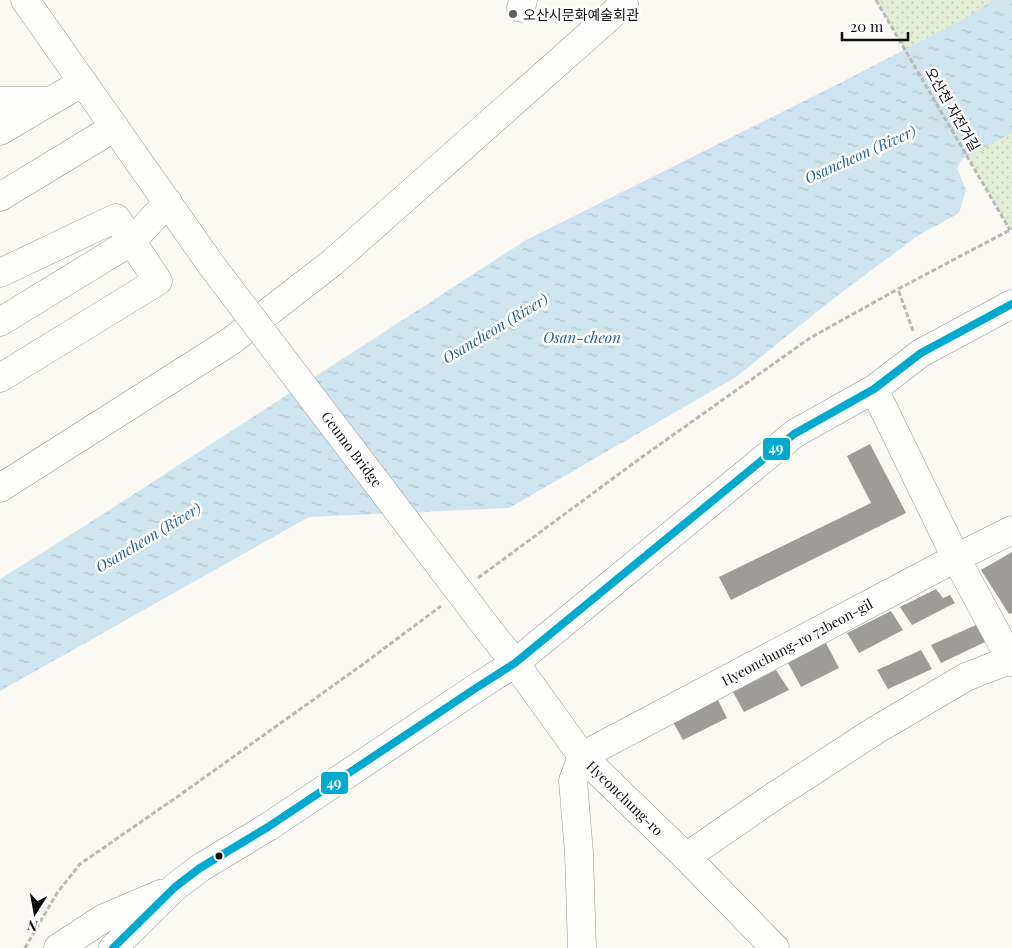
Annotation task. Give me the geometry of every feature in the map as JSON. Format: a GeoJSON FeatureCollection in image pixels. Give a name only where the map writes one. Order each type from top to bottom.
{"type":"FeatureCollection","features":[{"type":"Feature","properties":{"kind":"street","name":"Geumo Bridge"},"geometry":{"type":"LineString","coordinates":[[25,0],[212,266],[491,633]]}},
{"type":"Feature","properties":{"kind":"street"},"geometry":{"type":"LineString","coordinates":[[0,488],[230,341],[325,268],[624,4]]}},
{"type":"Feature","properties":{"kind":"street"},"geometry":{"type":"LineString","coordinates":[[0,131],[82,82]]}},
{"type":"Feature","properties":{"kind":"street"},"geometry":{"type":"LineString","coordinates":[[0,101],[49,102]]}},
{"type":"Feature","properties":{"kind":"street"},"geometry":{"type":"LineString","coordinates":[[0,197],[115,127]]}},
{"type":"Feature","properties":{"kind":"street"},"geometry":{"type":"LineString","coordinates":[[0,322],[132,241],[168,202]]}},
{"type":"Feature","properties":{"kind":"street"},"geometry":{"type":"LineString","coordinates":[[0,273],[116,218],[158,281],[0,378]]}},
{"type":"Feature","properties":{"kind":"street"},"geometry":{"type":"LineString","coordinates":[[113,948],[175,887],[200,868],[268,827],[515,663],[794,434],[874,389],[921,353],[1012,304]]}},
{"type":"Feature","properties":{"kind":"street"},"geometry":{"type":"LineString","coordinates":[[686,857],[773,797],[876,730],[966,677],[1012,659],[956,558],[874,389]]}},
{"type":"Feature","properties":{"kind":"street","name":"Hyeonchung-ro 72beon-gil"},"geometry":{"type":"LineString","coordinates":[[582,756],[1012,530]]}},
{"type":"Feature","properties":{"kind":"street","name":"Hyeonchung-ro"},"geometry":{"type":"LineString","coordinates":[[491,633],[582,756],[686,857],[775,948]]}},
{"type":"Feature","properties":{"kind":"street"},"geometry":{"type":"LineString","coordinates":[[582,756],[573,781],[579,853],[582,948]]}},
{"type":"Feature","properties":{"kind":"street"},"geometry":{"type":"LineString","coordinates":[[58,948],[104,918],[175,887]]}},
{"type":"Feature","properties":{"kind":"path","name":"오산천 자전거길"},"geometry":{"type":"LineString","coordinates":[[876,0],[1011,229],[898,289],[921,353]]}},
{"type":"Feature","properties":{"kind":"green space"},"geometry":{"type":"Polygon","coordinates":[[[876,0],[1012,0],[1012,229],[1010,230],[876,0]]]}},
{"type":"Feature","properties":{"kind":"water","name":"Osan-cheon"},"geometry":{"type":"Polygon","coordinates":[[[993,0],[1012,0],[1012,133],[962,159],[957,168],[966,190],[959,213],[919,235],[838,295],[736,377],[509,508],[309,517],[0,691],[0,579],[526,240],[838,84],[968,17],[993,0]]]}},
{"type":"Feature","properties":{"kind":"building"},"geometry":{"type":"Polygon","coordinates":[[[870,444],[906,513],[731,600],[719,577],[871,503],[847,456],[870,444]]]}},
{"type":"Feature","properties":{"kind":"building"},"geometry":{"type":"Polygon","coordinates":[[[1012,552],[1012,613],[1009,614],[981,570],[1012,552]]]}},
{"type":"Feature","properties":{"kind":"building"},"geometry":{"type":"Polygon","coordinates":[[[936,589],[943,598],[950,595],[955,603],[912,625],[900,607],[936,589]]]}},
{"type":"Feature","properties":{"kind":"building"},"geometry":{"type":"Polygon","coordinates":[[[891,611],[903,630],[859,653],[847,633],[891,611]]]}},
{"type":"Feature","properties":{"kind":"building"},"geometry":{"type":"Polygon","coordinates":[[[976,625],[985,642],[941,663],[931,645],[976,625]]]}},
{"type":"Feature","properties":{"kind":"building"},"geometry":{"type":"Polygon","coordinates":[[[826,643],[839,668],[801,687],[788,663],[826,643]]]}},
{"type":"Feature","properties":{"kind":"building"},"geometry":{"type":"Polygon","coordinates":[[[921,650],[932,669],[888,689],[877,670],[921,650]]]}},
{"type":"Feature","properties":{"kind":"building"},"geometry":{"type":"Polygon","coordinates":[[[776,670],[789,690],[744,712],[733,692],[776,670]]]}},
{"type":"Feature","properties":{"kind":"building"},"geometry":{"type":"Polygon","coordinates":[[[718,700],[727,718],[683,740],[673,722],[718,700]]]}},
{"type":"Feature","properties":{"kind":"transit line","name":"49"},"geometry":{"type":"LineString","coordinates":[[113,948],[175,887],[200,868],[268,827],[515,663],[794,434],[874,389],[921,353],[1012,304]]}},
{"type":"Feature","properties":{"kind":"place","name":"오산시문화예술회관"},"geometry":{"type":"Point","coordinates":[513,14]}},
{"type":"Feature","properties":{"kind":"water label","name":"Osancheon (River)"},"geometry":{"type":"Point","coordinates":[860,154]}},
{"type":"Feature","properties":{"kind":"water label","name":"Osancheon (River)"},"geometry":{"type":"Point","coordinates":[495,328]}},
{"type":"Feature","properties":{"kind":"water label","name":"Osancheon (River)"},"geometry":{"type":"Point","coordinates":[148,537]}}]}
